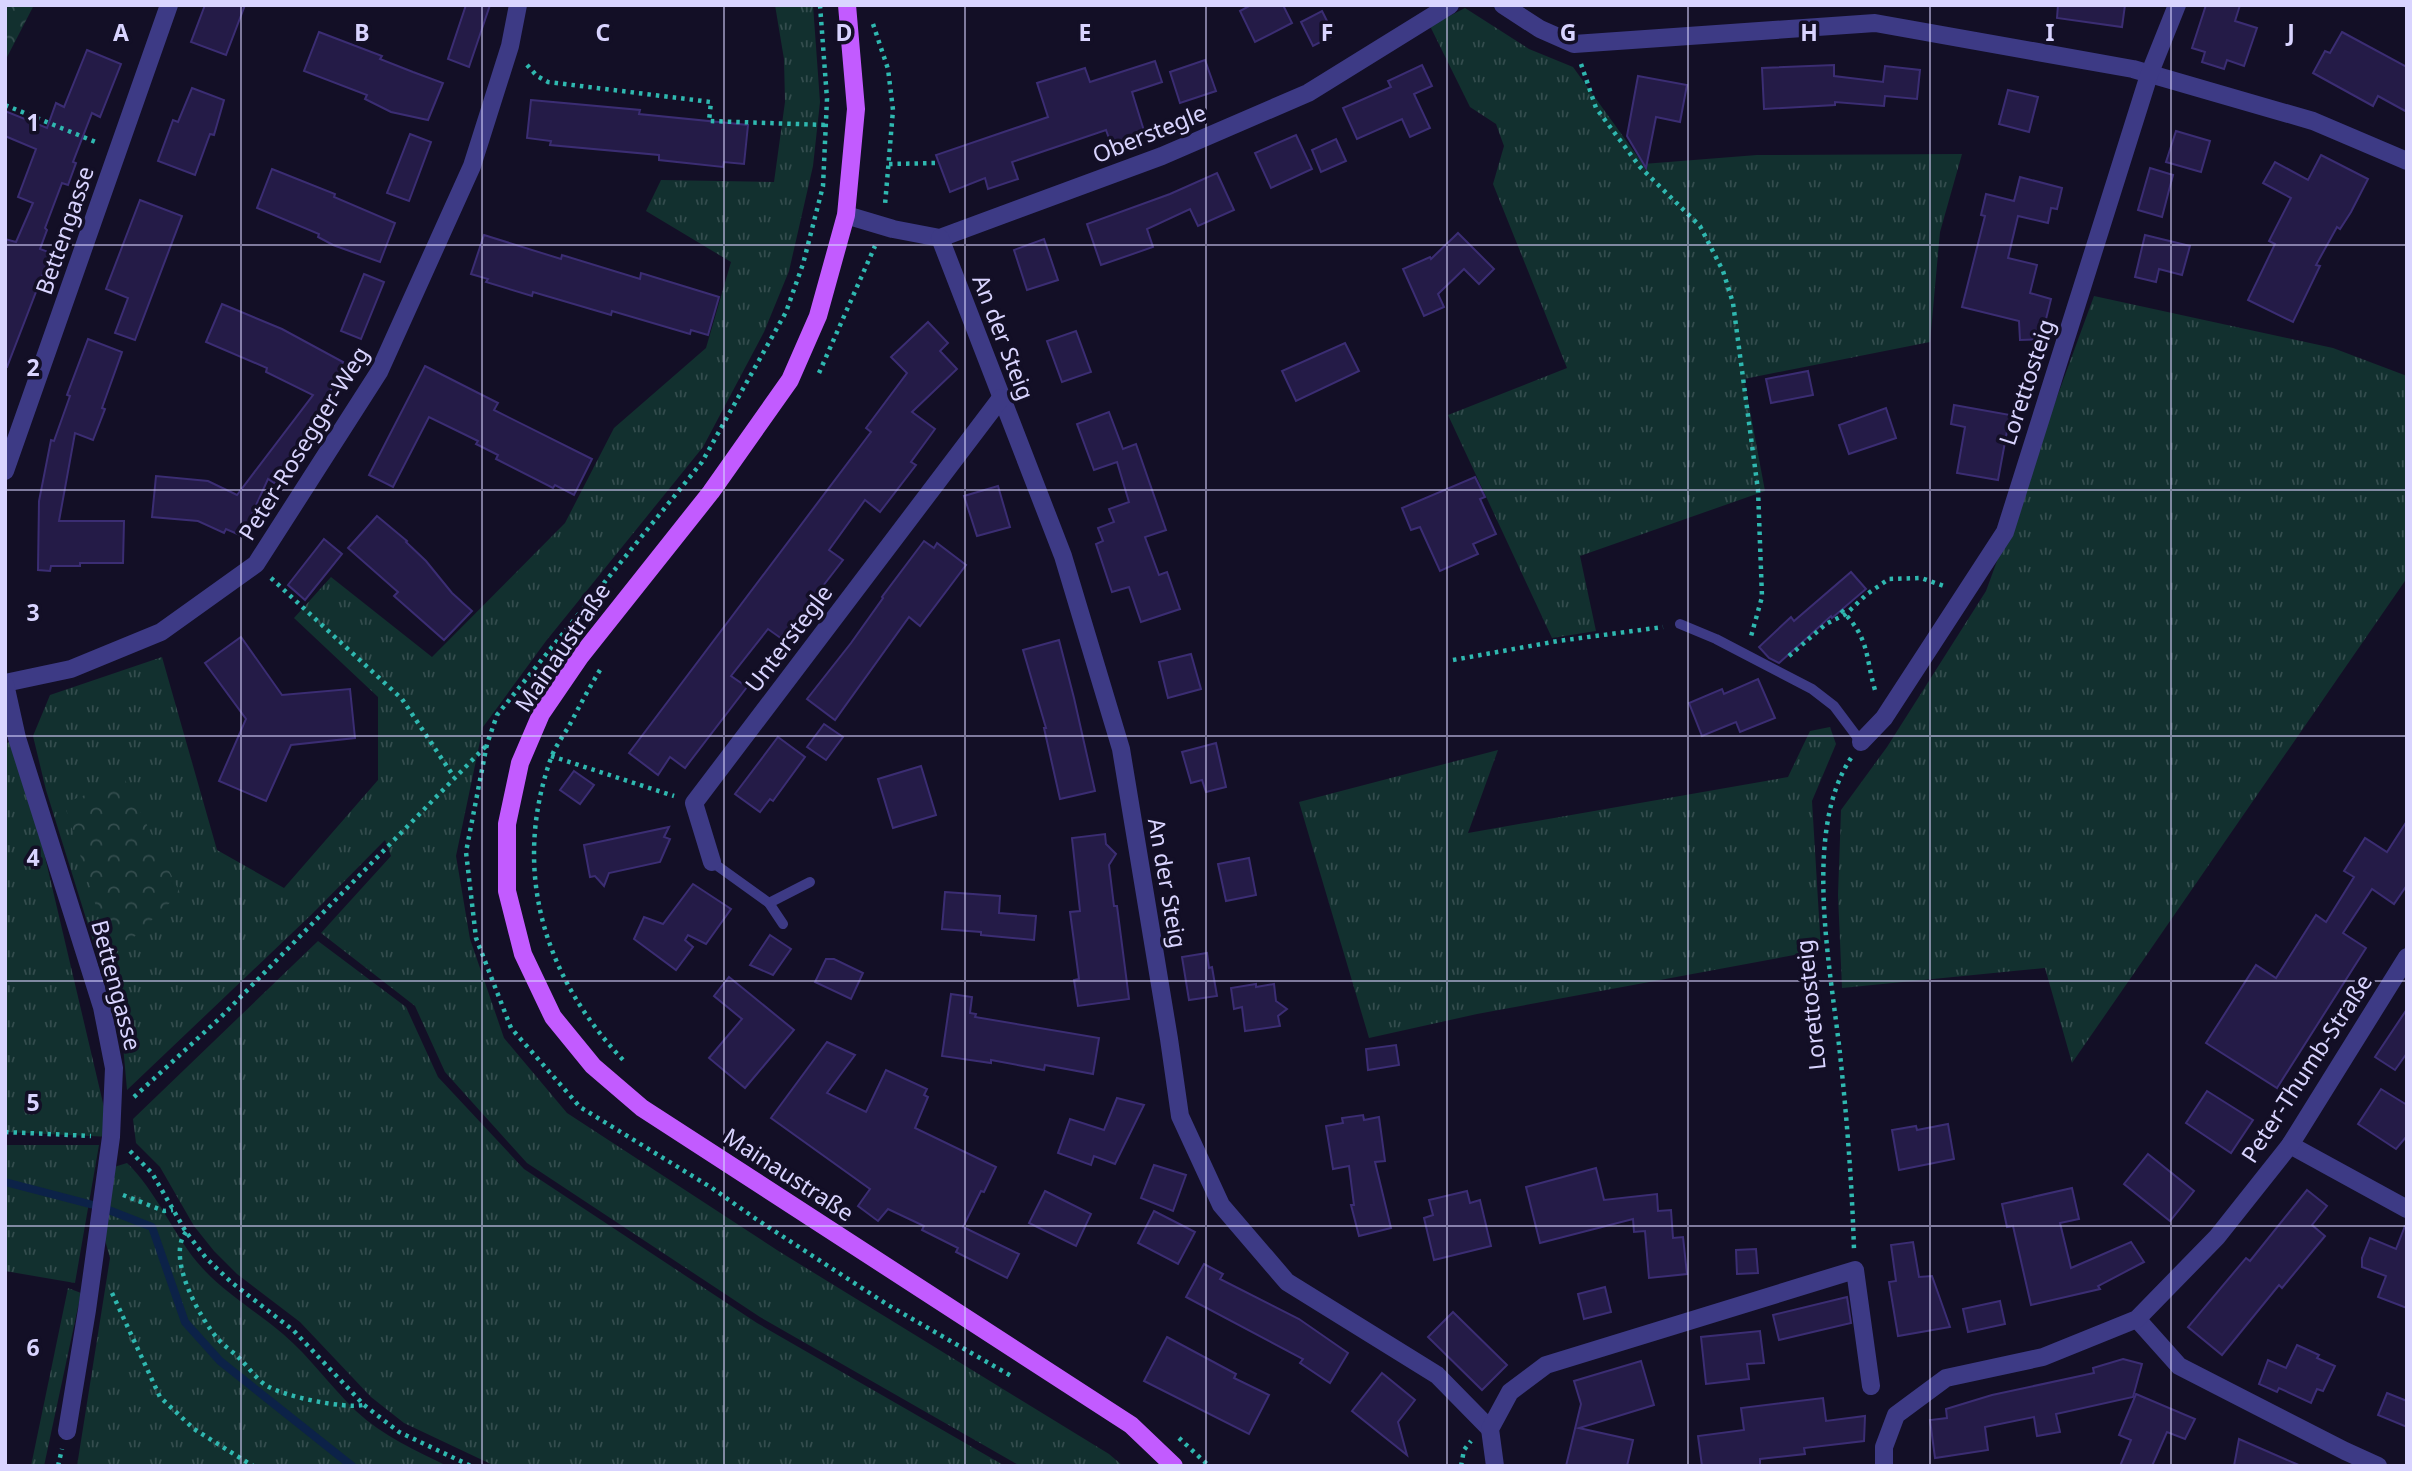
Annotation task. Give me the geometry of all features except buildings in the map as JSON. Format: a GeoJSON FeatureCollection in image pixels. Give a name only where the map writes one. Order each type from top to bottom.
{"type":"FeatureCollection","features":[{"type":"Feature","properties":{"kind":"main road","name":"Mainaustraße"},"geometry":{"type":"LineString","coordinates":[[847,5],[856,109],[846,215],[818,316],[790,380],[711,492],[580,657],[541,715],[520,763],[507,824],[507,891],[523,954],[553,1017],[593,1066],[642,1108],[1131,1425],[1174,1466]]}},
{"type":"Feature","properties":{"kind":"street","name":"Bettengasse"},"geometry":{"type":"LineString","coordinates":[[5,471],[169,5]]}},
{"type":"Feature","properties":{"kind":"street","name":"Peter-Rosegger-Weg"},"geometry":{"type":"LineString","coordinates":[[5,683],[71,669],[161,632],[256,564],[379,372],[472,166],[510,46],[519,5]]}},
{"type":"Feature","properties":{"kind":"street","name":"Oberstegle"},"geometry":{"type":"LineString","coordinates":[[940,237],[1162,156],[1308,93],[1450,5]]}},
{"type":"Feature","properties":{"kind":"street"},"geometry":{"type":"LineString","coordinates":[[1503,5],[1540,29],[1574,44],[1875,23],[2133,69],[2313,121],[2407,161]]}},
{"type":"Feature","properties":{"kind":"street","name":"Lorettosteig"},"geometry":{"type":"LineString","coordinates":[[1861,743],[1884,718],[2005,532],[2150,75],[2177,5]]}},
{"type":"Feature","properties":{"kind":"street"},"geometry":{"type":"LineString","coordinates":[[846,215],[883,226],[940,237]]}},
{"type":"Feature","properties":{"kind":"street","name":"An der Steig"},"geometry":{"type":"LineString","coordinates":[[940,237],[1063,556],[1121,749],[1180,1116],[1221,1205],[1287,1282],[1437,1375],[1490,1429]]}},
{"type":"Feature","properties":{"kind":"street","name":"Unterstegle"},"geometry":{"type":"LineString","coordinates":[[694,803],[1001,398]]}},
{"type":"Feature","properties":{"kind":"street","name":"Bettengasse"},"geometry":{"type":"LineString","coordinates":[[5,683],[17,738],[102,1007],[114,1068],[111,1137],[88,1310],[67,1431]]}},
{"type":"Feature","properties":{"kind":"street"},"geometry":{"type":"LineString","coordinates":[[694,803],[712,862]]}},
{"type":"Feature","properties":{"kind":"street","name":"Peter-Thumb-Straße"},"geometry":{"type":"LineString","coordinates":[[1884,1466],[1884,1447],[1896,1415],[1946,1378],[2043,1357],[2137,1319],[2217,1237],[2290,1145],[2407,957]]}},
{"type":"Feature","properties":{"kind":"street"},"geometry":{"type":"LineString","coordinates":[[2290,1145],[2407,1209]]}},
{"type":"Feature","properties":{"kind":"street"},"geometry":{"type":"LineString","coordinates":[[1495,1466],[1490,1429],[1510,1392],[1546,1365],[1855,1270],[1871,1386]]}},
{"type":"Feature","properties":{"kind":"street"},"geometry":{"type":"LineString","coordinates":[[2137,1319],[2179,1366],[2378,1466]]}},
{"type":"Feature","properties":{"kind":"lane"},"geometry":{"type":"LineString","coordinates":[[1680,624],[1716,639],[1812,689],[1834,706],[1861,743]]}},
{"type":"Feature","properties":{"kind":"lane"},"geometry":{"type":"LineString","coordinates":[[712,862],[769,903],[783,924]]}},
{"type":"Feature","properties":{"kind":"lane"},"geometry":{"type":"LineString","coordinates":[[769,903],[810,882]]}},
{"type":"Feature","properties":{"kind":"path"},"geometry":{"type":"LineString","coordinates":[[818,374],[883,226],[892,110],[888,69],[871,17]]}},
{"type":"Feature","properties":{"kind":"path"},"geometry":{"type":"LineString","coordinates":[[1574,44],[1596,108],[1640,167],[1700,226],[1723,271],[1733,303],[1758,490],[1762,597],[1746,655]]}},
{"type":"Feature","properties":{"kind":"path"},"geometry":{"type":"LineString","coordinates":[[510,46],[537,76],[548,82],[711,102],[709,121],[826,125]]}},
{"type":"Feature","properties":{"kind":"path"},"geometry":{"type":"LineString","coordinates":[[5,105],[118,151]]}},
{"type":"Feature","properties":{"kind":"path"},"geometry":{"type":"LineString","coordinates":[[889,164],[937,163]]}},
{"type":"Feature","properties":{"kind":"path"},"geometry":{"type":"LineString","coordinates":[[256,564],[402,699],[454,776]]}},
{"type":"Feature","properties":{"kind":"path"},"geometry":{"type":"LineString","coordinates":[[1773,670],[1826,624],[1846,614],[1867,594],[1889,579],[1922,578],[1965,594]]}},
{"type":"Feature","properties":{"kind":"path"},"geometry":{"type":"LineString","coordinates":[[1842,610],[1856,625],[1868,650],[1873,683],[1884,718]]}},
{"type":"Feature","properties":{"kind":"path"},"geometry":{"type":"LineString","coordinates":[[1453,660],[1558,640],[1680,624]]}},
{"type":"Feature","properties":{"kind":"path"},"geometry":{"type":"LineString","coordinates":[[608,660],[551,756],[536,821],[533,854],[536,897],[544,930],[565,981],[594,1023],[633,1069]]}},
{"type":"Feature","properties":{"kind":"path","name":"Lorettosteig"},"geometry":{"type":"LineString","coordinates":[[1855,1270],[1852,1174],[1823,905],[1828,814],[1843,769],[1861,743]]}},
{"type":"Feature","properties":{"kind":"path"},"geometry":{"type":"LineString","coordinates":[[112,1108],[122,1108],[221,1017],[487,744]]}},
{"type":"Feature","properties":{"kind":"path"},"geometry":{"type":"LineString","coordinates":[[551,756],[694,803]]}},
{"type":"Feature","properties":{"kind":"path"},"geometry":{"type":"LineString","coordinates":[[5,1132],[111,1137],[152,1173],[186,1232],[215,1266],[231,1282],[293,1330],[364,1405],[399,1432],[471,1466]]}},
{"type":"Feature","properties":{"kind":"path"},"geometry":{"type":"LineString","coordinates":[[103,1192],[111,1192],[164,1211],[173,1210]]}},
{"type":"Feature","properties":{"kind":"path"},"geometry":{"type":"LineString","coordinates":[[186,1232],[180,1239],[178,1254],[190,1295],[218,1339],[265,1385],[310,1400],[352,1408],[364,1405]]}},
{"type":"Feature","properties":{"kind":"path"},"geometry":{"type":"LineString","coordinates":[[111,1290],[160,1397],[194,1429],[253,1466]]}},
{"type":"Feature","properties":{"kind":"path"},"geometry":{"type":"LineString","coordinates":[[1172,1432],[1209,1466]]}},
{"type":"Feature","properties":{"kind":"green space"},"geometry":{"type":"Polygon","coordinates":[[[5,5],[34,5],[5,61],[5,5]]]}},
{"type":"Feature","properties":{"kind":"green space"},"geometry":{"type":"Polygon","coordinates":[[[775,5],[813,5],[820,102],[813,166],[789,271],[764,332],[703,447],[546,641],[483,727],[456,856],[470,939],[504,1038],[567,1113],[780,1252],[1109,1454],[1123,1466],[1020,1466],[760,1317],[527,1163],[445,1072],[415,1006],[321,933],[391,856],[385,840],[312,914],[127,1090],[122,1034],[46,790],[33,736],[50,695],[162,657],[217,850],[284,888],[378,780],[378,697],[294,618],[331,577],[432,657],[565,523],[614,428],[706,348],[731,262],[646,211],[661,180],[774,182],[785,102],[784,59],[775,5]]]}},
{"type":"Feature","properties":{"kind":"green space"},"geometry":{"type":"Polygon","coordinates":[[[1465,8],[1529,49],[1573,67],[1643,164],[1757,155],[1962,154],[1940,232],[1930,342],[1744,379],[1765,491],[1580,556],[1596,631],[1552,638],[1448,415],[1567,368],[1493,184],[1504,146],[1496,124],[1470,107],[1430,26],[1465,8]]]}},
{"type":"Feature","properties":{"kind":"green space"},"geometry":{"type":"Polygon","coordinates":[[[2094,296],[2333,348],[2407,376],[2407,578],[2072,1063],[2045,968],[1842,988],[1838,895],[1841,810],[1887,747],[1986,591],[2094,296]]]}},
{"type":"Feature","properties":{"kind":"green space"},"geometry":{"type":"Polygon","coordinates":[[[1830,727],[1836,744],[1812,801],[1821,950],[1477,1014],[1369,1038],[1299,802],[1498,750],[1468,833],[1788,777],[1810,731],[1830,727]]]}},
{"type":"Feature","properties":{"kind":"green space"},"geometry":{"type":"Polygon","coordinates":[[[17,738],[111,1137],[5,1132],[5,744],[17,738]]]}},
{"type":"Feature","properties":{"kind":"green space"},"geometry":{"type":"Polygon","coordinates":[[[125,780],[180,893],[112,958],[64,803],[125,780]]]}},
{"type":"Feature","properties":{"kind":"green space"},"geometry":{"type":"Polygon","coordinates":[[[318,941],[406,1007],[438,1077],[524,1169],[757,1323],[1005,1466],[495,1466],[404,1423],[371,1397],[300,1322],[237,1274],[214,1251],[194,1226],[160,1167],[136,1143],[133,1119],[318,941]]]}},
{"type":"Feature","properties":{"kind":"green space"},"geometry":{"type":"Polygon","coordinates":[[[5,1145],[99,1145],[75,1283],[5,1271],[5,1145]]]}},
{"type":"Feature","properties":{"kind":"green space"},"geometry":{"type":"Polygon","coordinates":[[[127,1163],[147,1186],[188,1250],[206,1272],[293,1343],[366,1420],[400,1442],[447,1466],[77,1466],[110,1258],[103,1233],[114,1167],[127,1163]]]}},
{"type":"Feature","properties":{"kind":"green space"},"geometry":{"type":"Polygon","coordinates":[[[68,1288],[81,1293],[44,1466],[31,1466],[68,1288]]]}},
{"type":"Feature","properties":{"kind":"waterway"},"geometry":{"type":"LineString","coordinates":[[5,1182],[101,1207],[152,1227],[185,1322],[220,1361],[352,1466]]}}]}
